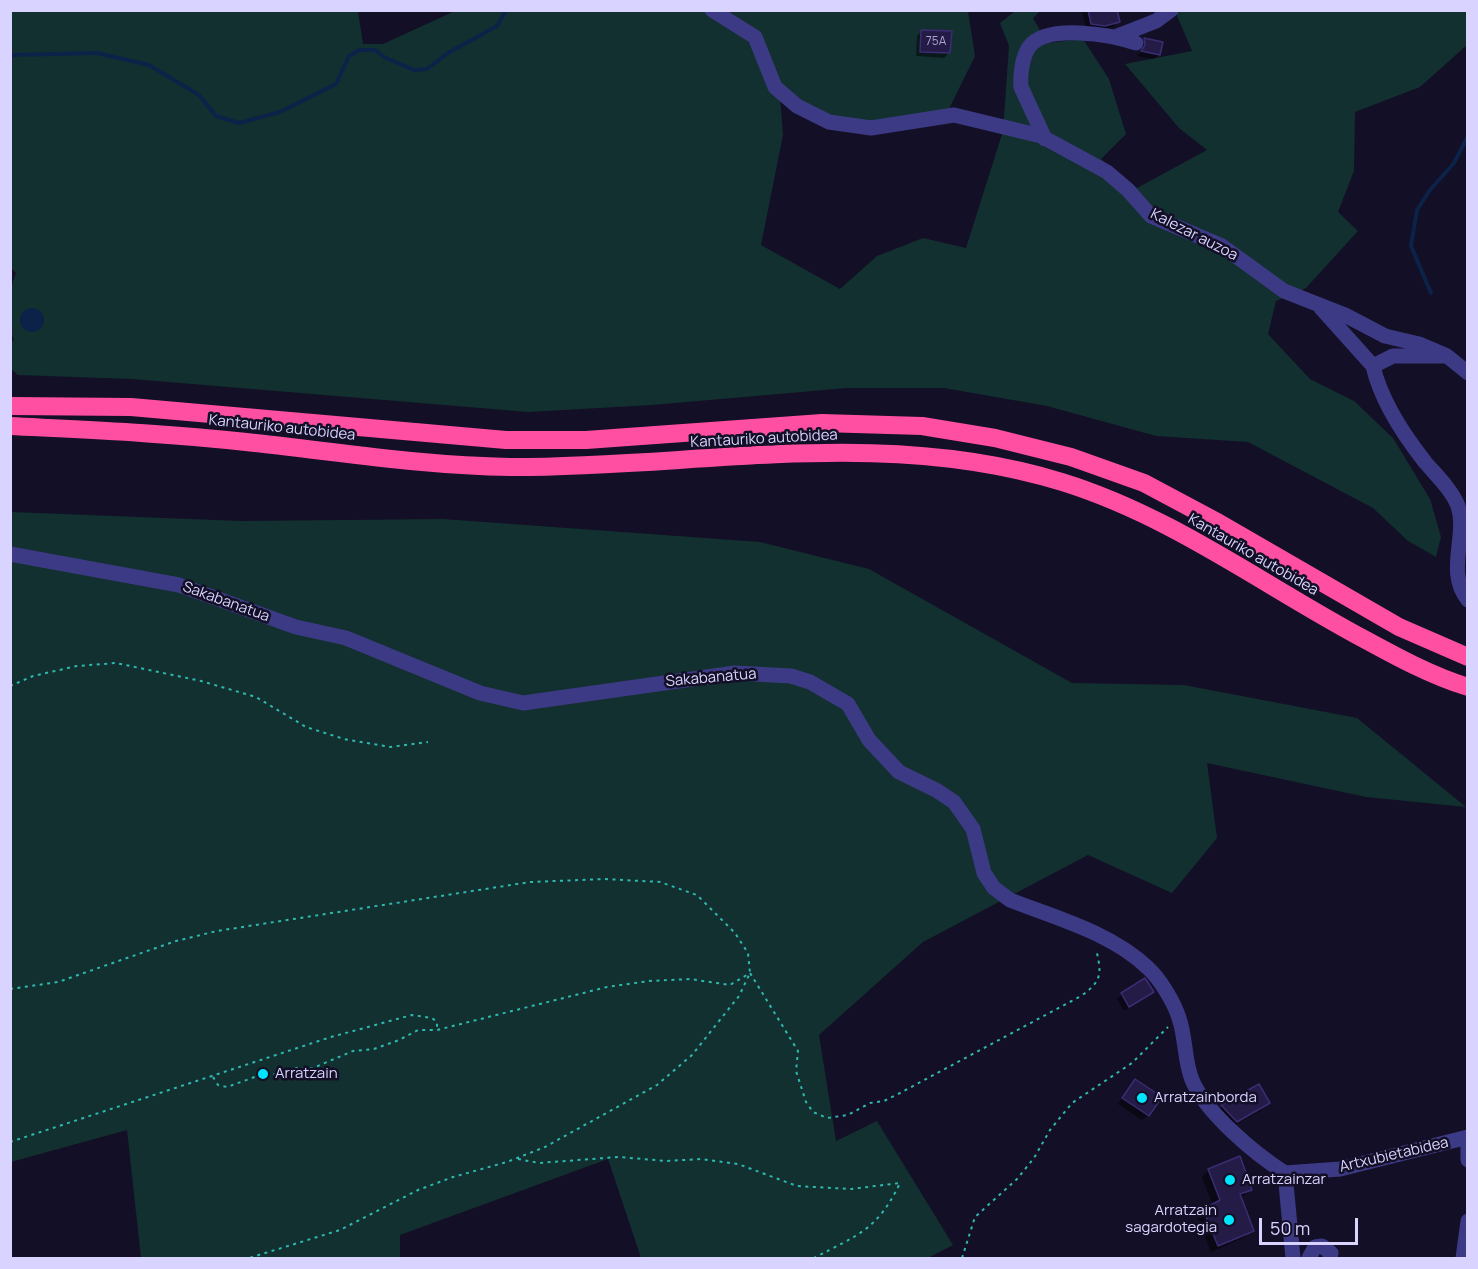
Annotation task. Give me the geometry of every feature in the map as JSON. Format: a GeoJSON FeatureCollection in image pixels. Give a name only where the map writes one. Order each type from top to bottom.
{"type":"FeatureCollection","features":[{"type":"Feature","properties":{"kind":"highway","name":"Kantauriko autobidea"},"geometry":{"type":"LineString","coordinates":[[10,406],[131,407],[506,440],[609,439],[822,423],[922,426],[995,438],[1071,457],[1144,483],[1219,523],[1399,627],[1467,657]]}},
{"type":"Feature","properties":{"kind":"highway","name":"Kantauriko autobidea"},"geometry":{"type":"LineString","coordinates":[[10,426],[137,432],[404,460],[505,467],[585,466],[824,452],[922,454],[989,463],[1062,482],[1134,508],[1204,545],[1348,631],[1389,653],[1467,687]]}},
{"type":"Feature","properties":{"kind":"street","name":"Kalezar auzoa"},"geometry":{"type":"LineString","coordinates":[[712,10],[755,37],[775,87],[797,106],[829,122],[871,128],[954,115],[1045,138],[1107,172],[1128,190],[1151,216],[1222,246],[1284,291],[1314,302],[1386,336],[1419,344],[1447,356],[1467,373]]}},
{"type":"Feature","properties":{"kind":"street"},"geometry":{"type":"LineString","coordinates":[[1115,37],[1156,21],[1171,10]]}},
{"type":"Feature","properties":{"kind":"street"},"geometry":{"type":"LineString","coordinates":[[1045,138],[1021,87],[1020,78],[1030,46],[1038,39],[1076,33],[1115,37],[1136,43]]}},
{"type":"Feature","properties":{"kind":"street","name":"Kalezar auzoa"},"geometry":{"type":"LineString","coordinates":[[1314,302],[1373,366],[1378,387],[1388,407],[1458,507],[1456,570],[1467,600]]}},
{"type":"Feature","properties":{"kind":"street"},"geometry":{"type":"LineString","coordinates":[[1373,366],[1393,357],[1447,356]]}},
{"type":"Feature","properties":{"kind":"street","name":"Sakabanatua"},"geometry":{"type":"LineString","coordinates":[[10,554],[179,585],[296,627],[346,638],[480,693],[523,703],[735,673],[791,676],[810,682],[848,704],[869,740],[898,772],[936,790],[954,802],[973,829],[984,873],[994,888],[1010,900],[1125,949],[1150,969],[1179,1017],[1184,1049],[1193,1081],[1205,1100],[1265,1160],[1285,1173]]}},
{"type":"Feature","properties":{"kind":"street","name":"Artxubietabidea"},"geometry":{"type":"LineString","coordinates":[[1285,1173],[1340,1169],[1467,1137]]}},
{"type":"Feature","properties":{"kind":"street"},"geometry":{"type":"LineString","coordinates":[[1467,1144],[1467,1160]]}},
{"type":"Feature","properties":{"kind":"street"},"geometry":{"type":"LineString","coordinates":[[1285,1173],[1293,1258]]}},
{"type":"Feature","properties":{"kind":"street"},"geometry":{"type":"LineString","coordinates":[[1463,1258],[1467,1221]]}},
{"type":"Feature","properties":{"kind":"street"},"geometry":{"type":"LineString","coordinates":[[1309,1258],[1315,1247],[1322,1246],[1331,1253],[1330,1258]]}},
{"type":"Feature","properties":{"kind":"path"},"geometry":{"type":"LineString","coordinates":[[10,686],[33,676],[77,666],[116,663],[179,675],[256,697],[306,728],[344,739],[390,747],[428,742]]}},
{"type":"Feature","properties":{"kind":"path"},"geometry":{"type":"LineString","coordinates":[[10,990],[58,982],[176,941],[218,931],[530,882],[605,879],[660,882],[697,895],[735,933],[748,953],[750,973],[798,1051],[796,1071],[806,1102],[813,1112],[827,1118],[849,1115],[870,1103],[884,1101],[1038,1021],[1097,985],[1100,974],[1092,934]]}},
{"type":"Feature","properties":{"kind":"path"},"geometry":{"type":"LineString","coordinates":[[213,1077],[218,1085],[227,1087],[263,1074],[282,1074],[296,1068],[313,1068],[353,1051],[374,1049],[418,1030],[437,1030],[444,1026],[465,1024],[607,987],[690,979],[730,985],[750,973]]}},
{"type":"Feature","properties":{"kind":"path"},"geometry":{"type":"LineString","coordinates":[[249,1258],[340,1230],[418,1190],[545,1147],[657,1085],[692,1055],[716,1028],[739,996],[750,973]]}},
{"type":"Feature","properties":{"kind":"path"},"geometry":{"type":"LineString","coordinates":[[10,1142],[213,1077],[298,1046],[412,1015],[432,1018],[437,1022],[437,1030]]}},
{"type":"Feature","properties":{"kind":"path"},"geometry":{"type":"LineString","coordinates":[[962,1258],[975,1217],[1017,1179],[1035,1158],[1050,1130],[1072,1103],[1132,1063],[1179,1017]]}},
{"type":"Feature","properties":{"kind":"path"},"geometry":{"type":"LineString","coordinates":[[515,1159],[539,1162],[618,1157],[666,1161],[701,1159],[738,1164],[797,1186],[851,1189],[900,1183],[893,1198],[869,1229],[814,1258]]}},
{"type":"Feature","properties":{"kind":"green space"},"geometry":{"type":"Polygon","coordinates":[[[11,11],[358,11],[363,44],[383,44],[455,11],[968,11],[975,56],[948,111],[888,121],[856,123],[842,121],[815,112],[779,84],[783,135],[761,245],[840,289],[877,256],[923,238],[966,248],[1003,131],[1009,46],[1000,23],[1015,11],[1040,11],[1033,18],[1047,43],[1083,39],[1109,79],[1126,134],[1101,159],[1137,188],[1207,150],[1179,128],[1125,64],[1192,51],[1175,11],[1467,11],[1467,45],[1420,87],[1355,112],[1354,171],[1338,212],[1358,231],[1306,288],[1276,301],[1268,334],[1310,379],[1354,401],[1393,438],[1430,499],[1441,537],[1436,557],[1408,541],[1373,508],[1248,442],[1156,436],[1047,406],[944,388],[847,388],[652,405],[528,412],[132,379],[18,375],[11,369],[10,342],[14,340],[9,316],[11,289],[16,273],[10,267],[11,11]]]}},
{"type":"Feature","properties":{"kind":"green space"},"geometry":{"type":"Polygon","coordinates":[[[11,512],[241,521],[443,519],[760,542],[869,569],[1072,683],[1184,685],[1357,718],[1466,807],[1366,797],[1207,763],[1217,838],[1172,893],[1088,855],[923,942],[819,1035],[836,1141],[877,1121],[953,1245],[928,1258],[641,1258],[608,1159],[400,1235],[400,1258],[141,1258],[127,1130],[11,1162],[11,512]]]}},
{"type":"Feature","properties":{"kind":"water"},"geometry":{"type":"Polygon","coordinates":[[[32,308],[41,311],[44,320],[41,329],[32,332],[23,329],[20,320],[23,311],[32,308]]]}},
{"type":"Feature","properties":{"kind":"building"},"geometry":{"type":"Polygon","coordinates":[[[1088,10],[1117,10],[1120,22],[1105,26],[1091,24],[1088,10]]]}},
{"type":"Feature","properties":{"kind":"building"},"geometry":{"type":"Polygon","coordinates":[[[921,30],[952,31],[950,53],[920,52],[921,30]]]}},
{"type":"Feature","properties":{"kind":"building"},"geometry":{"type":"Polygon","coordinates":[[[1144,38],[1163,42],[1160,55],[1141,51],[1145,45],[1144,38]]]}},
{"type":"Feature","properties":{"kind":"building"},"geometry":{"type":"Polygon","coordinates":[[[1145,978],[1154,992],[1129,1007],[1121,993],[1145,978]]]}},
{"type":"Feature","properties":{"kind":"building","name":"Arratzainborda"},"geometry":{"type":"Polygon","coordinates":[[[1135,1079],[1162,1097],[1149,1116],[1122,1098],[1135,1079]]]}},
{"type":"Feature","properties":{"kind":"building"},"geometry":{"type":"Polygon","coordinates":[[[1259,1084],[1270,1103],[1237,1122],[1221,1105],[1259,1084]]]}},
{"type":"Feature","properties":{"kind":"building"},"geometry":{"type":"Polygon","coordinates":[[[1240,1156],[1252,1190],[1240,1194],[1254,1231],[1218,1246],[1203,1209],[1220,1200],[1208,1169],[1240,1156]]]}},
{"type":"Feature","properties":{"kind":"waterway"},"geometry":{"type":"LineString","coordinates":[[10,55],[97,53],[149,65],[199,95],[216,116],[239,123],[280,112],[336,84],[349,56],[359,50],[375,50],[384,57],[414,70],[427,69],[448,53],[497,26],[506,10]]}},
{"type":"Feature","properties":{"kind":"waterway"},"geometry":{"type":"LineString","coordinates":[[1431,293],[1411,246],[1417,210],[1430,190],[1454,163],[1468,136]]}},
{"type":"Feature","properties":{"kind":"place","name":"Arratzain"},"geometry":{"type":"Point","coordinates":[263,1074]}},
{"type":"Feature","properties":{"kind":"place","name":"Arratzainborda"},"geometry":{"type":"Point","coordinates":[1142,1098]}},
{"type":"Feature","properties":{"kind":"place","name":"Arratzainzar"},"geometry":{"type":"Point","coordinates":[1230,1180]}},
{"type":"Feature","properties":{"kind":"place","name":"Arratzain sagardotegia"},"geometry":{"type":"Point","coordinates":[1229,1220]}}]}
